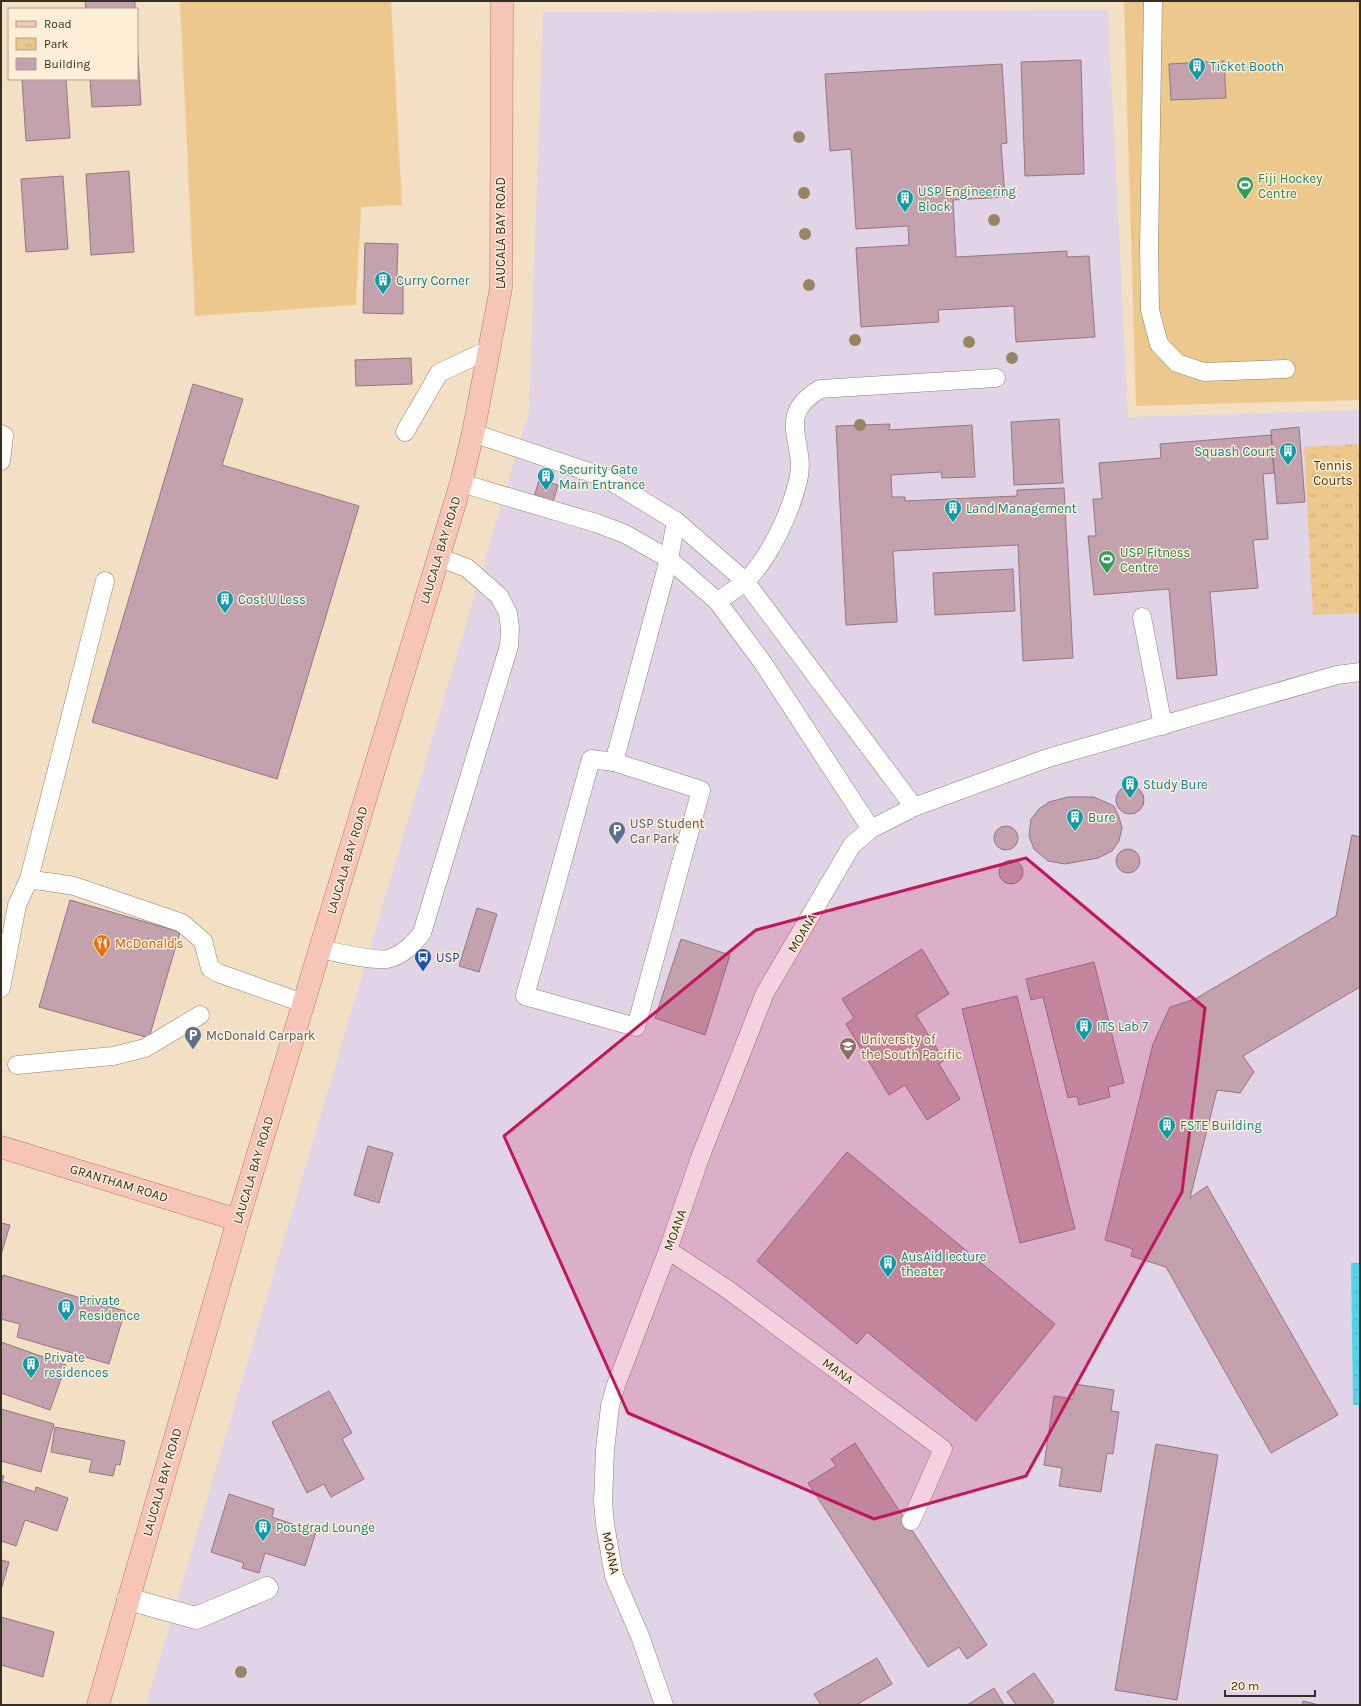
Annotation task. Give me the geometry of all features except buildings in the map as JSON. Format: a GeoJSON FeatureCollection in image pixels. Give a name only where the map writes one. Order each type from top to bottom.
{"type":"FeatureCollection","features":[{"type":"Feature","properties":{"kind":"main road","name":"LAUCALA BAY ROAD"},"geometry":{"type":"LineString","coordinates":[[98,1705],[238,1220],[461,483],[474,433],[501,288],[502,1]]}},
{"type":"Feature","properties":{"kind":"main road","name":"GRANTHAM ROAD"},"geometry":{"type":"LineString","coordinates":[[1,1147],[238,1220]]}},
{"type":"Feature","properties":{"kind":"street"},"geometry":{"type":"LineString","coordinates":[[128,1600],[196,1618],[267,1588]]}},
{"type":"Feature","properties":{"kind":"lane"},"geometry":{"type":"LineString","coordinates":[[1153,1],[1150,310],[1159,344],[1177,363],[1204,372],[1286,369]]}},
{"type":"Feature","properties":{"kind":"lane"},"geometry":{"type":"LineString","coordinates":[[405,432],[439,373],[490,349]]}},
{"type":"Feature","properties":{"kind":"lane"},"geometry":{"type":"LineString","coordinates":[[717,601],[745,581],[755,570],[778,534],[791,507],[799,479],[799,453],[793,426],[797,411],[807,396],[820,389],[996,378]]}},
{"type":"Feature","properties":{"kind":"lane"},"geometry":{"type":"LineString","coordinates":[[474,433],[604,477],[676,521],[745,581],[914,807]]}},
{"type":"Feature","properties":{"kind":"lane"},"geometry":{"type":"LineString","coordinates":[[1,434],[4,436],[1,461]]}},
{"type":"Feature","properties":{"kind":"lane"},"geometry":{"type":"LineString","coordinates":[[461,483],[596,523],[626,534],[669,559],[717,601],[767,670],[871,829]]}},
{"type":"Feature","properties":{"kind":"lane"},"geometry":{"type":"LineString","coordinates":[[614,762],[669,559],[676,521]]}},
{"type":"Feature","properties":{"kind":"lane"},"geometry":{"type":"LineString","coordinates":[[320,949],[376,959],[390,959],[411,947],[422,933],[509,646],[510,628],[508,613],[499,596],[467,568],[438,557]]}},
{"type":"Feature","properties":{"kind":"lane"},"geometry":{"type":"LineString","coordinates":[[1,988],[18,905],[29,878],[105,581]]}},
{"type":"Feature","properties":{"kind":"lane"},"geometry":{"type":"LineString","coordinates":[[1142,617],[1164,726]]}},
{"type":"Feature","properties":{"kind":"lane","name":"MOANA"},"geometry":{"type":"LineString","coordinates":[[664,1705],[640,1636],[614,1576],[605,1524],[603,1502],[606,1430],[612,1399],[638,1324],[668,1250],[701,1155],[765,993],[852,845],[871,829],[914,807],[1048,758],[1164,726],[1337,675],[1360,672]]}},
{"type":"Feature","properties":{"kind":"lane"},"geometry":{"type":"LineString","coordinates":[[591,759],[614,762],[702,790],[636,1027],[526,996],[591,759]]}},
{"type":"Feature","properties":{"kind":"lane"},"geometry":{"type":"LineString","coordinates":[[29,878],[46,883],[74,886],[182,923],[202,941],[210,968],[218,973],[303,1003]]}},
{"type":"Feature","properties":{"kind":"lane"},"geometry":{"type":"LineString","coordinates":[[17,1065],[113,1056],[145,1048],[200,1015]]}},
{"type":"Feature","properties":{"kind":"lane","name":"MANA"},"geometry":{"type":"LineString","coordinates":[[668,1250],[728,1290],[943,1449],[911,1521]]}},
{"type":"Feature","properties":{"kind":"highlighted area"},"geometry":{"type":"Polygon","coordinates":[[[1026,858],[1205,1008],[1182,1192],[1026,1476],[874,1519],[628,1413],[504,1136],[756,930],[1026,858]]]}},
{"type":"Feature","properties":{"kind":"shaded area","name":"University of the South Pacific"},"geometry":{"type":"Polygon","coordinates":[[[1108,10],[1128,417],[1360,410],[1360,1705],[146,1705],[529,411],[543,12],[1108,10]]]}},
{"type":"Feature","properties":{"kind":"green space"},"geometry":{"type":"Polygon","coordinates":[[[180,1],[391,1],[402,205],[361,207],[356,305],[195,316],[180,1]]]}},
{"type":"Feature","properties":{"kind":"green space","name":"Fiji Hockey Centre"},"geometry":{"type":"Polygon","coordinates":[[[1124,1],[1360,1],[1360,400],[1136,406],[1124,1]]]}},
{"type":"Feature","properties":{"kind":"green space","name":"Tennis Courts"},"geometry":{"type":"Polygon","coordinates":[[[1360,444],[1360,613],[1313,615],[1304,447],[1360,444]]]}},
{"type":"Feature","properties":{"kind":"water"},"geometry":{"type":"Polygon","coordinates":[[[1351,1263],[1360,1263],[1360,1405],[1353,1405],[1351,1263]]]}},
{"type":"Feature","properties":{"kind":"place","name":"Ticket Booth"},"geometry":{"type":"Point","coordinates":[1197,81]}},
{"type":"Feature","properties":{"kind":"place","name":"Fiji Hockey Centre"},"geometry":{"type":"Point","coordinates":[1245,200]}},
{"type":"Feature","properties":{"kind":"place","name":"USP Engineering Block"},"geometry":{"type":"Point","coordinates":[905,213]}},
{"type":"Feature","properties":{"kind":"place","name":"Curry Corner"},"geometry":{"type":"Point","coordinates":[383,295]}},
{"type":"Feature","properties":{"kind":"place","name":"Squash Court"},"geometry":{"type":"Point","coordinates":[1288,466]}},
{"type":"Feature","properties":{"kind":"place","name":"Security Gate Main Entrance"},"geometry":{"type":"Point","coordinates":[546,491]}},
{"type":"Feature","properties":{"kind":"place","name":"Land Management"},"geometry":{"type":"Point","coordinates":[953,523]}},
{"type":"Feature","properties":{"kind":"place","name":"USP Fitness Centre"},"geometry":{"type":"Point","coordinates":[1107,574]}},
{"type":"Feature","properties":{"kind":"place","name":"Cost U Less"},"geometry":{"type":"Point","coordinates":[225,614]}},
{"type":"Feature","properties":{"kind":"place","name":"Study Bure"},"geometry":{"type":"Point","coordinates":[1130,799]}},
{"type":"Feature","properties":{"kind":"place","name":"Bure"},"geometry":{"type":"Point","coordinates":[1075,832]}},
{"type":"Feature","properties":{"kind":"place","name":"USP Student Car Park"},"geometry":{"type":"Point","coordinates":[617,845]}},
{"type":"Feature","properties":{"kind":"place","name":"McDonald's"},"geometry":{"type":"Point","coordinates":[102,958]}},
{"type":"Feature","properties":{"kind":"place","name":"USP"},"geometry":{"type":"Point","coordinates":[423,972]}},
{"type":"Feature","properties":{"kind":"place","name":"ITS Lab 7"},"geometry":{"type":"Point","coordinates":[1084,1041]}},
{"type":"Feature","properties":{"kind":"place","name":"McDonald Carpark"},"geometry":{"type":"Point","coordinates":[193,1050]}},
{"type":"Feature","properties":{"kind":"place","name":"University of the South Pacific"},"geometry":{"type":"Point","coordinates":[848,1061]}},
{"type":"Feature","properties":{"kind":"place","name":"FSTE Building"},"geometry":{"type":"Point","coordinates":[1167,1140]}},
{"type":"Feature","properties":{"kind":"place","name":"AusAid lecture theater"},"geometry":{"type":"Point","coordinates":[888,1278]}},
{"type":"Feature","properties":{"kind":"place","name":"Private Residence"},"geometry":{"type":"Point","coordinates":[66,1322]}},
{"type":"Feature","properties":{"kind":"place","name":"Private residences"},"geometry":{"type":"Point","coordinates":[31,1379]}},
{"type":"Feature","properties":{"kind":"place","name":"Postgrad Lounge"},"geometry":{"type":"Point","coordinates":[263,1542]}}]}
